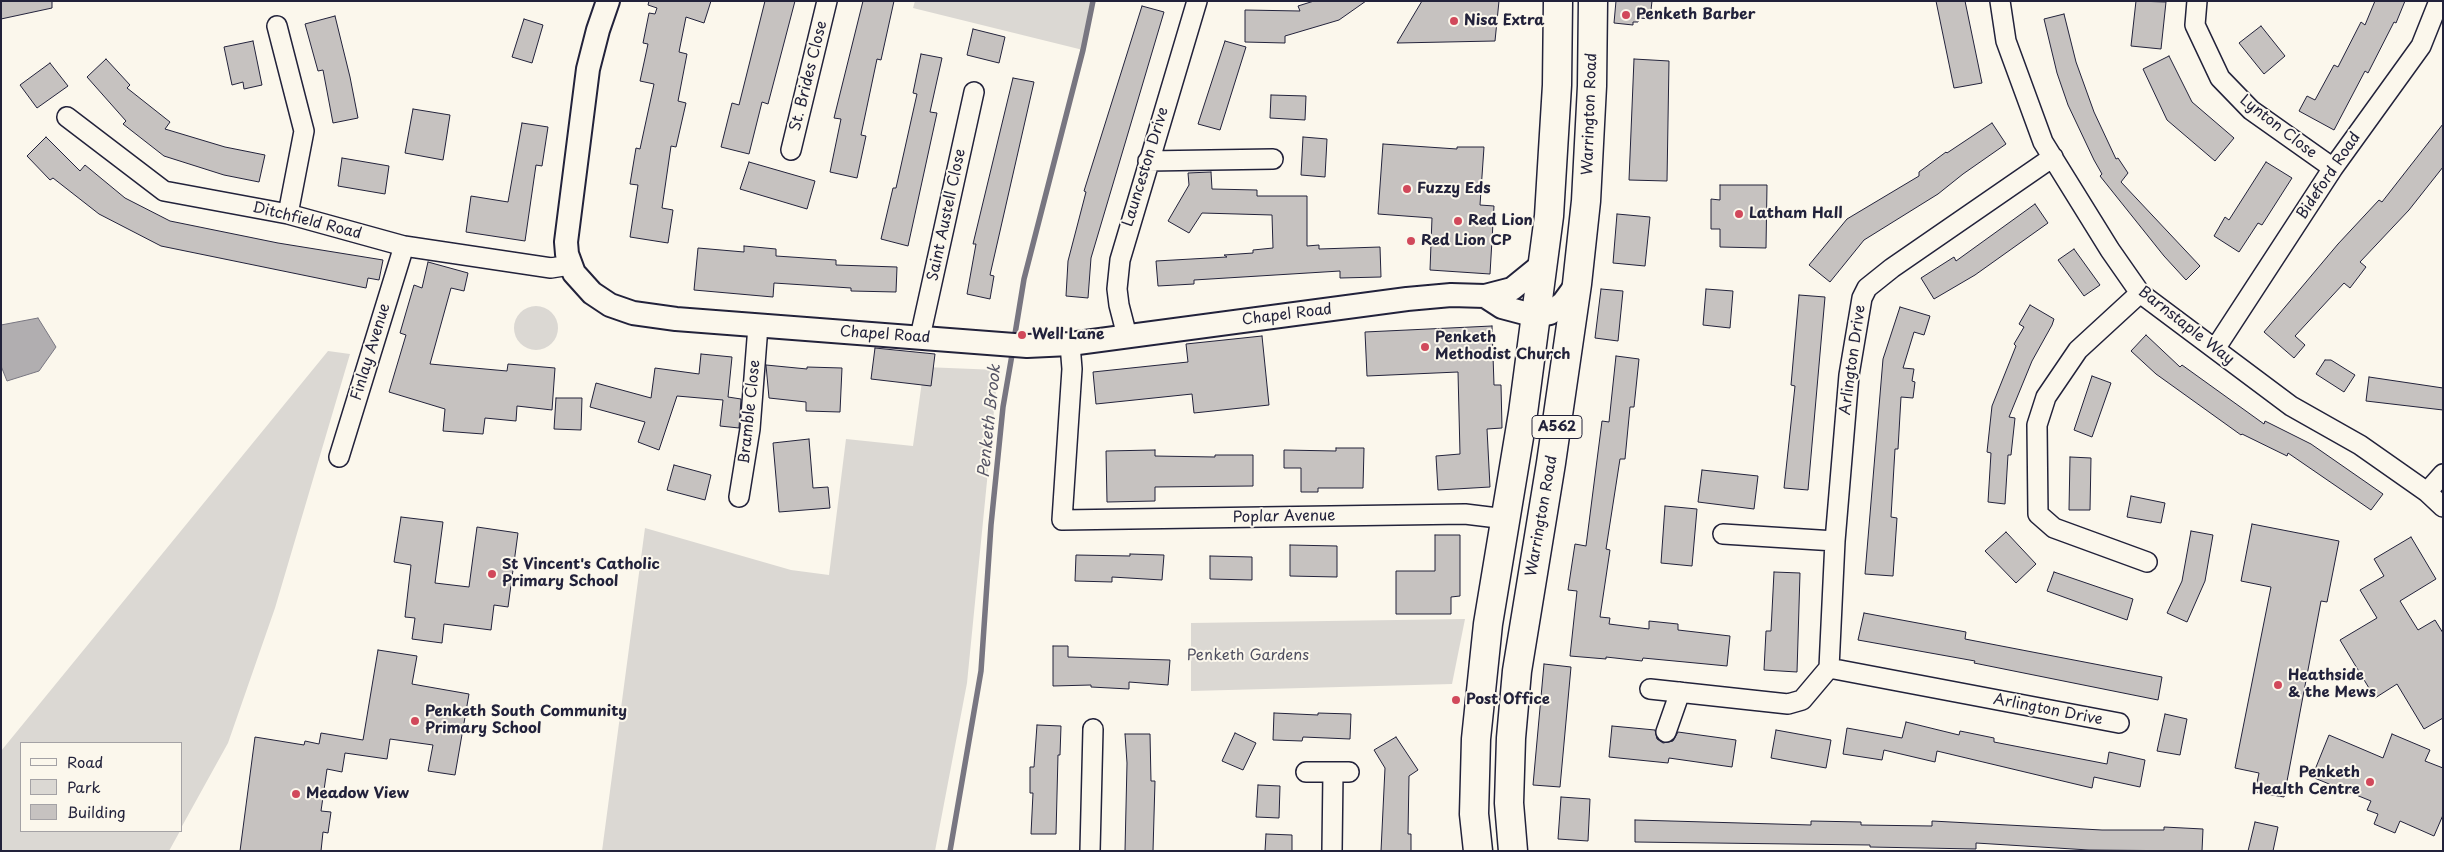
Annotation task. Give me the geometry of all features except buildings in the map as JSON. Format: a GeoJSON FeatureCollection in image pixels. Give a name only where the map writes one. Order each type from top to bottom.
{"type":"FeatureCollection","features":[{"type":"Feature","properties":{"kind":"main road","name":"A562"},"geometry":{"type":"LineString","coordinates":[[1478,851],[1474,814],[1476,739],[1488,624],[1506,519],[1544,263],[1553,168],[1558,1]]}},
{"type":"Feature","properties":{"kind":"main road","name":"Warrington Road"},"geometry":{"type":"LineString","coordinates":[[1513,851],[1509,803],[1511,738],[1518,671],[1577,284],[1586,201],[1592,86],[1593,1]]}},
{"type":"Feature","properties":{"kind":"street","name":"Chapel Road"},"geometry":{"type":"LineString","coordinates":[[608,1],[588,69],[566,242],[570,265],[581,282],[592,293],[610,305],[634,313],[676,319],[758,326],[1027,346],[1070,344],[1407,299],[1451,295],[1484,296],[1512,289],[1527,279],[1544,263]]}},
{"type":"Feature","properties":{"kind":"street","name":"St. Brides Close"},"geometry":{"type":"LineString","coordinates":[[791,150],[827,1]]}},
{"type":"Feature","properties":{"kind":"street","name":"Launceston Drive"},"geometry":{"type":"LineString","coordinates":[[1127,336],[1119,305],[1118,275],[1124,243],[1197,1]]}},
{"type":"Feature","properties":{"kind":"street","name":"Barnstaple Way"},"geometry":{"type":"LineString","coordinates":[[2000,1],[2006,41],[2043,142],[2110,250],[2140,293],[2291,406],[2360,444],[2427,492],[2443,508]]}},
{"type":"Feature","properties":{"kind":"street","name":"Lynton Close"},"geometry":{"type":"LineString","coordinates":[[2197,1],[2195,25],[2220,78],[2251,110],[2333,168]]}},
{"type":"Feature","properties":{"kind":"street","name":"Bideford Road"},"geometry":{"type":"LineString","coordinates":[[2215,349],[2333,168],[2421,46],[2439,1]]}},
{"type":"Feature","properties":{"kind":"street"},"geometry":{"type":"LineString","coordinates":[[276,26],[304,131],[288,214]]}},
{"type":"Feature","properties":{"kind":"street","name":"Saint Austell Close"},"geometry":{"type":"LineString","coordinates":[[920,337],[974,92]]}},
{"type":"Feature","properties":{"kind":"street","name":"Ditchfield Road"},"geometry":{"type":"LineString","coordinates":[[67,117],[164,191],[288,214],[404,246],[551,268],[570,265]]}},
{"type":"Feature","properties":{"kind":"street","name":"Arlington Drive"},"geometry":{"type":"LineString","coordinates":[[2053,157],[1866,288],[1862,298],[1849,375],[1835,541],[1829,668],[2119,724]]}},
{"type":"Feature","properties":{"kind":"street"},"geometry":{"type":"LineString","coordinates":[[1148,160],[1273,159]]}},
{"type":"Feature","properties":{"kind":"street","name":"Finlay Avenue"},"geometry":{"type":"LineString","coordinates":[[338,458],[404,246]]}},
{"type":"Feature","properties":{"kind":"street"},"geometry":{"type":"LineString","coordinates":[[1536,316],[1550,313],[1563,303],[1577,284]]}},
{"type":"Feature","properties":{"kind":"street"},"geometry":{"type":"LineString","coordinates":[[2140,293],[2078,350],[2046,397],[2037,425],[2038,514],[2054,528],[2147,562]]}},
{"type":"Feature","properties":{"kind":"street","name":"Chapel Road"},"geometry":{"type":"LineString","coordinates":[[1484,296],[1502,307],[1536,316]]}},
{"type":"Feature","properties":{"kind":"street","name":"Bramble Close"},"geometry":{"type":"LineString","coordinates":[[739,497],[750,429],[758,326]]}},
{"type":"Feature","properties":{"kind":"street","name":"Poplar Avenue"},"geometry":{"type":"LineString","coordinates":[[1070,344],[1072,369],[1062,520],[1465,514],[1506,519]]}},
{"type":"Feature","properties":{"kind":"street"},"geometry":{"type":"LineString","coordinates":[[2427,492],[2443,474]]}},
{"type":"Feature","properties":{"kind":"street"},"geometry":{"type":"LineString","coordinates":[[1723,534],[1835,541]]}},
{"type":"Feature","properties":{"kind":"street"},"geometry":{"type":"LineString","coordinates":[[1650,689],[1788,704],[1802,700],[1829,668]]}},
{"type":"Feature","properties":{"kind":"street"},"geometry":{"type":"LineString","coordinates":[[1666,732],[1680,692]]}},
{"type":"Feature","properties":{"kind":"street"},"geometry":{"type":"LineString","coordinates":[[1090,851],[1093,729]]}},
{"type":"Feature","properties":{"kind":"street"},"geometry":{"type":"LineString","coordinates":[[1306,772],[1341,772],[1332,851]]}},
{"type":"Feature","properties":{"kind":"green space"},"geometry":{"type":"Polygon","coordinates":[[[915,1],[1093,1],[1083,50],[913,8],[915,1]]]}},
{"type":"Feature","properties":{"kind":"green space"},"geometry":{"type":"Polygon","coordinates":[[[540,306],[552,312],[557,319],[557,337],[552,344],[545,349],[532,350],[524,347],[517,340],[514,324],[517,316],[524,309],[540,306]]]}},
{"type":"Feature","properties":{"kind":"green space"},"geometry":{"type":"Polygon","coordinates":[[[328,351],[350,354],[275,608],[228,743],[182,826],[182,742],[20,742],[20,832],[179,832],[169,851],[1,851],[1,751],[328,351]]]}},
{"type":"Feature","properties":{"kind":"green space"},"geometry":{"type":"Polygon","coordinates":[[[924,367],[998,370],[967,683],[935,851],[602,851],[645,528],[791,570],[829,575],[846,439],[913,446],[924,367]]]}},
{"type":"Feature","properties":{"kind":"green space","name":"Penketh Gardens"},"geometry":{"type":"Polygon","coordinates":[[[1465,619],[1452,684],[1191,691],[1191,623],[1465,619]]]}},
{"type":"Feature","properties":{"kind":"shaded area"},"geometry":{"type":"Polygon","coordinates":[[[38,318],[56,347],[39,371],[7,381],[1,366],[1,325],[38,318]]]}},
{"type":"Feature","properties":{"kind":"waterway","name":"Penketh Brook"},"geometry":{"type":"LineString","coordinates":[[1014,340],[1024,279],[1083,50],[1093,1]]}},
{"type":"Feature","properties":{"kind":"waterway","name":"Penketh Brook"},"geometry":{"type":"LineString","coordinates":[[950,851],[981,671],[991,525],[1003,407],[1013,349]]}},
{"type":"Feature","properties":{"kind":"place","name":"Penketh Barber"},"geometry":{"type":"Point","coordinates":[1626,15]}},
{"type":"Feature","properties":{"kind":"place","name":"Nisa Extra"},"geometry":{"type":"Point","coordinates":[1454,21]}},
{"type":"Feature","properties":{"kind":"place","name":"Fuzzy Eds"},"geometry":{"type":"Point","coordinates":[1407,189]}},
{"type":"Feature","properties":{"kind":"place","name":"Latham Hall"},"geometry":{"type":"Point","coordinates":[1739,214]}},
{"type":"Feature","properties":{"kind":"place","name":"Red Lion"},"geometry":{"type":"Point","coordinates":[1458,221]}},
{"type":"Feature","properties":{"kind":"place","name":"Red Lion CP"},"geometry":{"type":"Point","coordinates":[1411,241]}},
{"type":"Feature","properties":{"kind":"place","name":"Well Lane"},"geometry":{"type":"Point","coordinates":[1022,335]}},
{"type":"Feature","properties":{"kind":"place","name":"Penketh Methodist Church"},"geometry":{"type":"Point","coordinates":[1425,347]}},
{"type":"Feature","properties":{"kind":"place","name":"St Vincent's Catholic Primary School"},"geometry":{"type":"Point","coordinates":[492,574]}},
{"type":"Feature","properties":{"kind":"place","name":"Heathside & the Mews"},"geometry":{"type":"Point","coordinates":[2278,685]}},
{"type":"Feature","properties":{"kind":"place","name":"Post Office"},"geometry":{"type":"Point","coordinates":[1456,700]}},
{"type":"Feature","properties":{"kind":"place","name":"Penketh South Community Primary School"},"geometry":{"type":"Point","coordinates":[415,721]}},
{"type":"Feature","properties":{"kind":"place","name":"Penketh Health Centre"},"geometry":{"type":"Point","coordinates":[2370,782]}},
{"type":"Feature","properties":{"kind":"place","name":"Meadow View"},"geometry":{"type":"Point","coordinates":[296,794]}}]}
